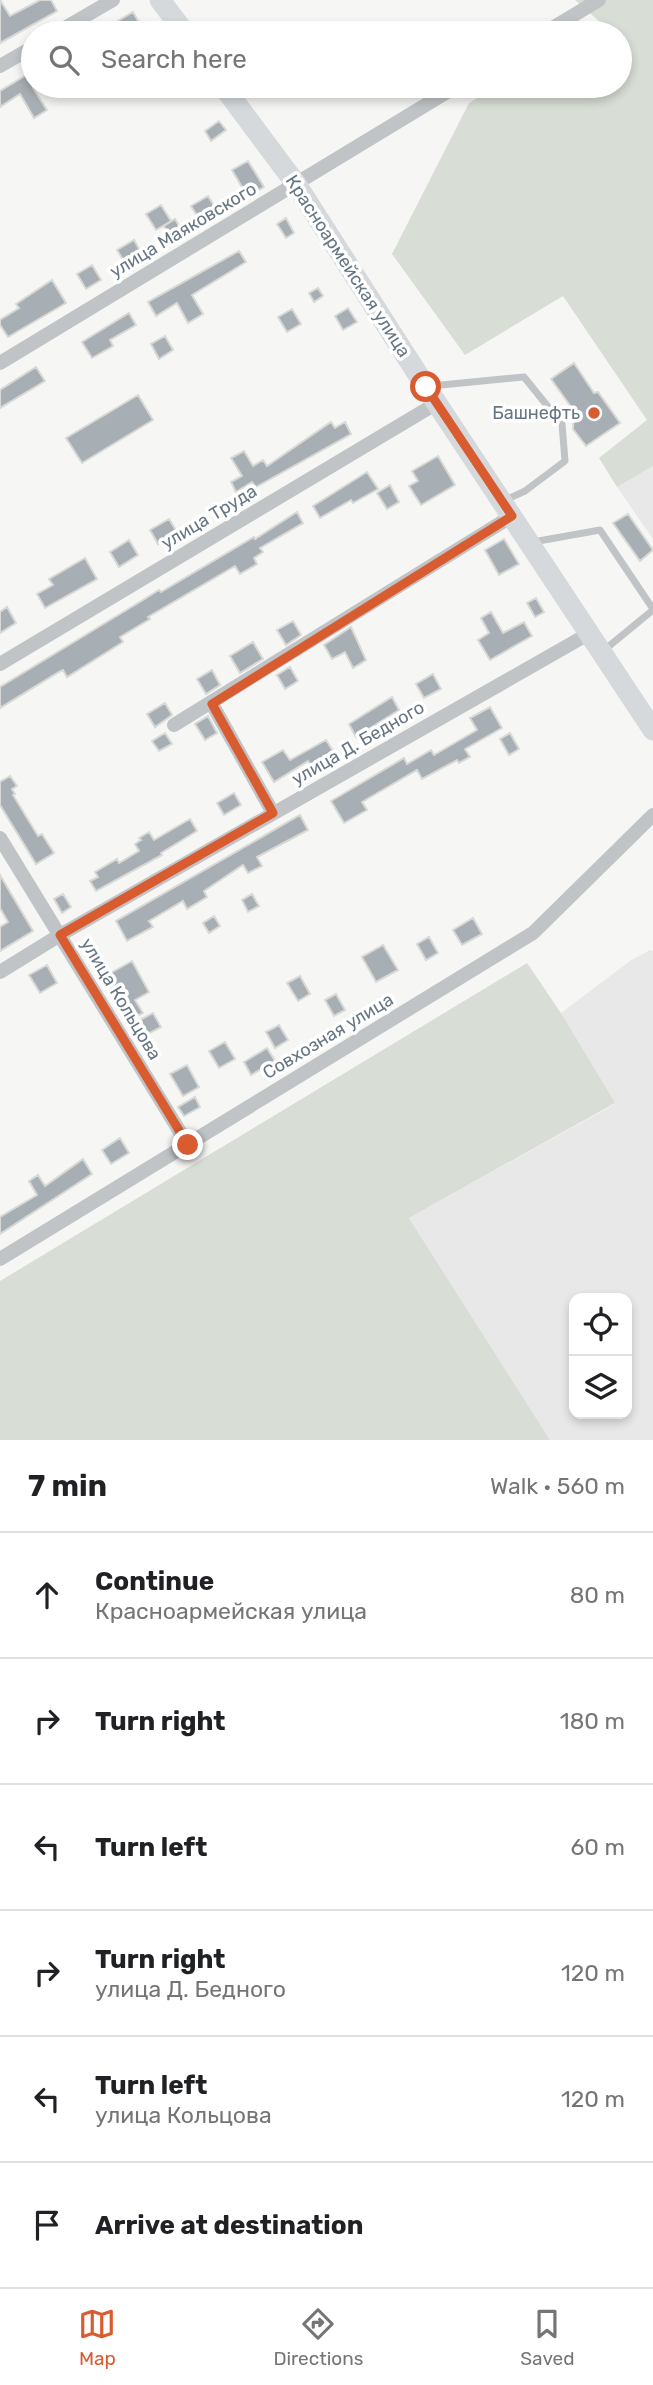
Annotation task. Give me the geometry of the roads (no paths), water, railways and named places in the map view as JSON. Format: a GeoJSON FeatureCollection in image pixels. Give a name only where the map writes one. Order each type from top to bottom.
{"type":"FeatureCollection","features":[{"type":"Feature","properties":{"kind":"main road"},"geometry":{"type":"LineString","coordinates":[[160,0],[176,21]]}},
{"type":"Feature","properties":{"kind":"main road","name":"Красноармейская улица"},"geometry":{"type":"LineString","coordinates":[[232,98],[296,184],[653,730]]}},
{"type":"Feature","properties":{"kind":"street"},"geometry":{"type":"LineString","coordinates":[[77,21],[113,0]]}},
{"type":"Feature","properties":{"kind":"street"},"geometry":{"type":"LineString","coordinates":[[564,21],[599,0]]}},
{"type":"Feature","properties":{"kind":"street"},"geometry":{"type":"LineString","coordinates":[[0,66],[21,54]]}},
{"type":"Feature","properties":{"kind":"street","name":"улица Маяковского"},"geometry":{"type":"LineString","coordinates":[[0,363],[437,98]]}},
{"type":"Feature","properties":{"kind":"street","name":"улица Труда"},"geometry":{"type":"LineString","coordinates":[[0,664],[432,395]]}},
{"type":"Feature","properties":{"kind":"street"},"geometry":{"type":"LineString","coordinates":[[174,725],[212,704],[508,509]]}},
{"type":"Feature","properties":{"kind":"street","name":"улица Д. Бедного"},"geometry":{"type":"LineString","coordinates":[[0,972],[60,935],[590,633]]}},
{"type":"Feature","properties":{"kind":"street"},"geometry":{"type":"LineString","coordinates":[[212,704],[273,813]]}},
{"type":"Feature","properties":{"kind":"street","name":"Совхозная улица"},"geometry":{"type":"LineString","coordinates":[[0,1259],[533,933],[653,815]]}},
{"type":"Feature","properties":{"kind":"street","name":"улица Кольцова"},"geometry":{"type":"LineString","coordinates":[[0,838],[6,864],[60,935],[188,1145]]}},
{"type":"Feature","properties":{"kind":"lane"},"geometry":{"type":"LineString","coordinates":[[432,395],[524,377],[562,424],[565,461],[525,491],[508,509]]}},
{"type":"Feature","properties":{"kind":"lane"},"geometry":{"type":"LineString","coordinates":[[530,542],[600,530],[653,609],[603,651]]}},
{"type":"Feature","properties":{"kind":"place","name":"Башнефть"},"geometry":{"type":"Point","coordinates":[594,413]}}]}
